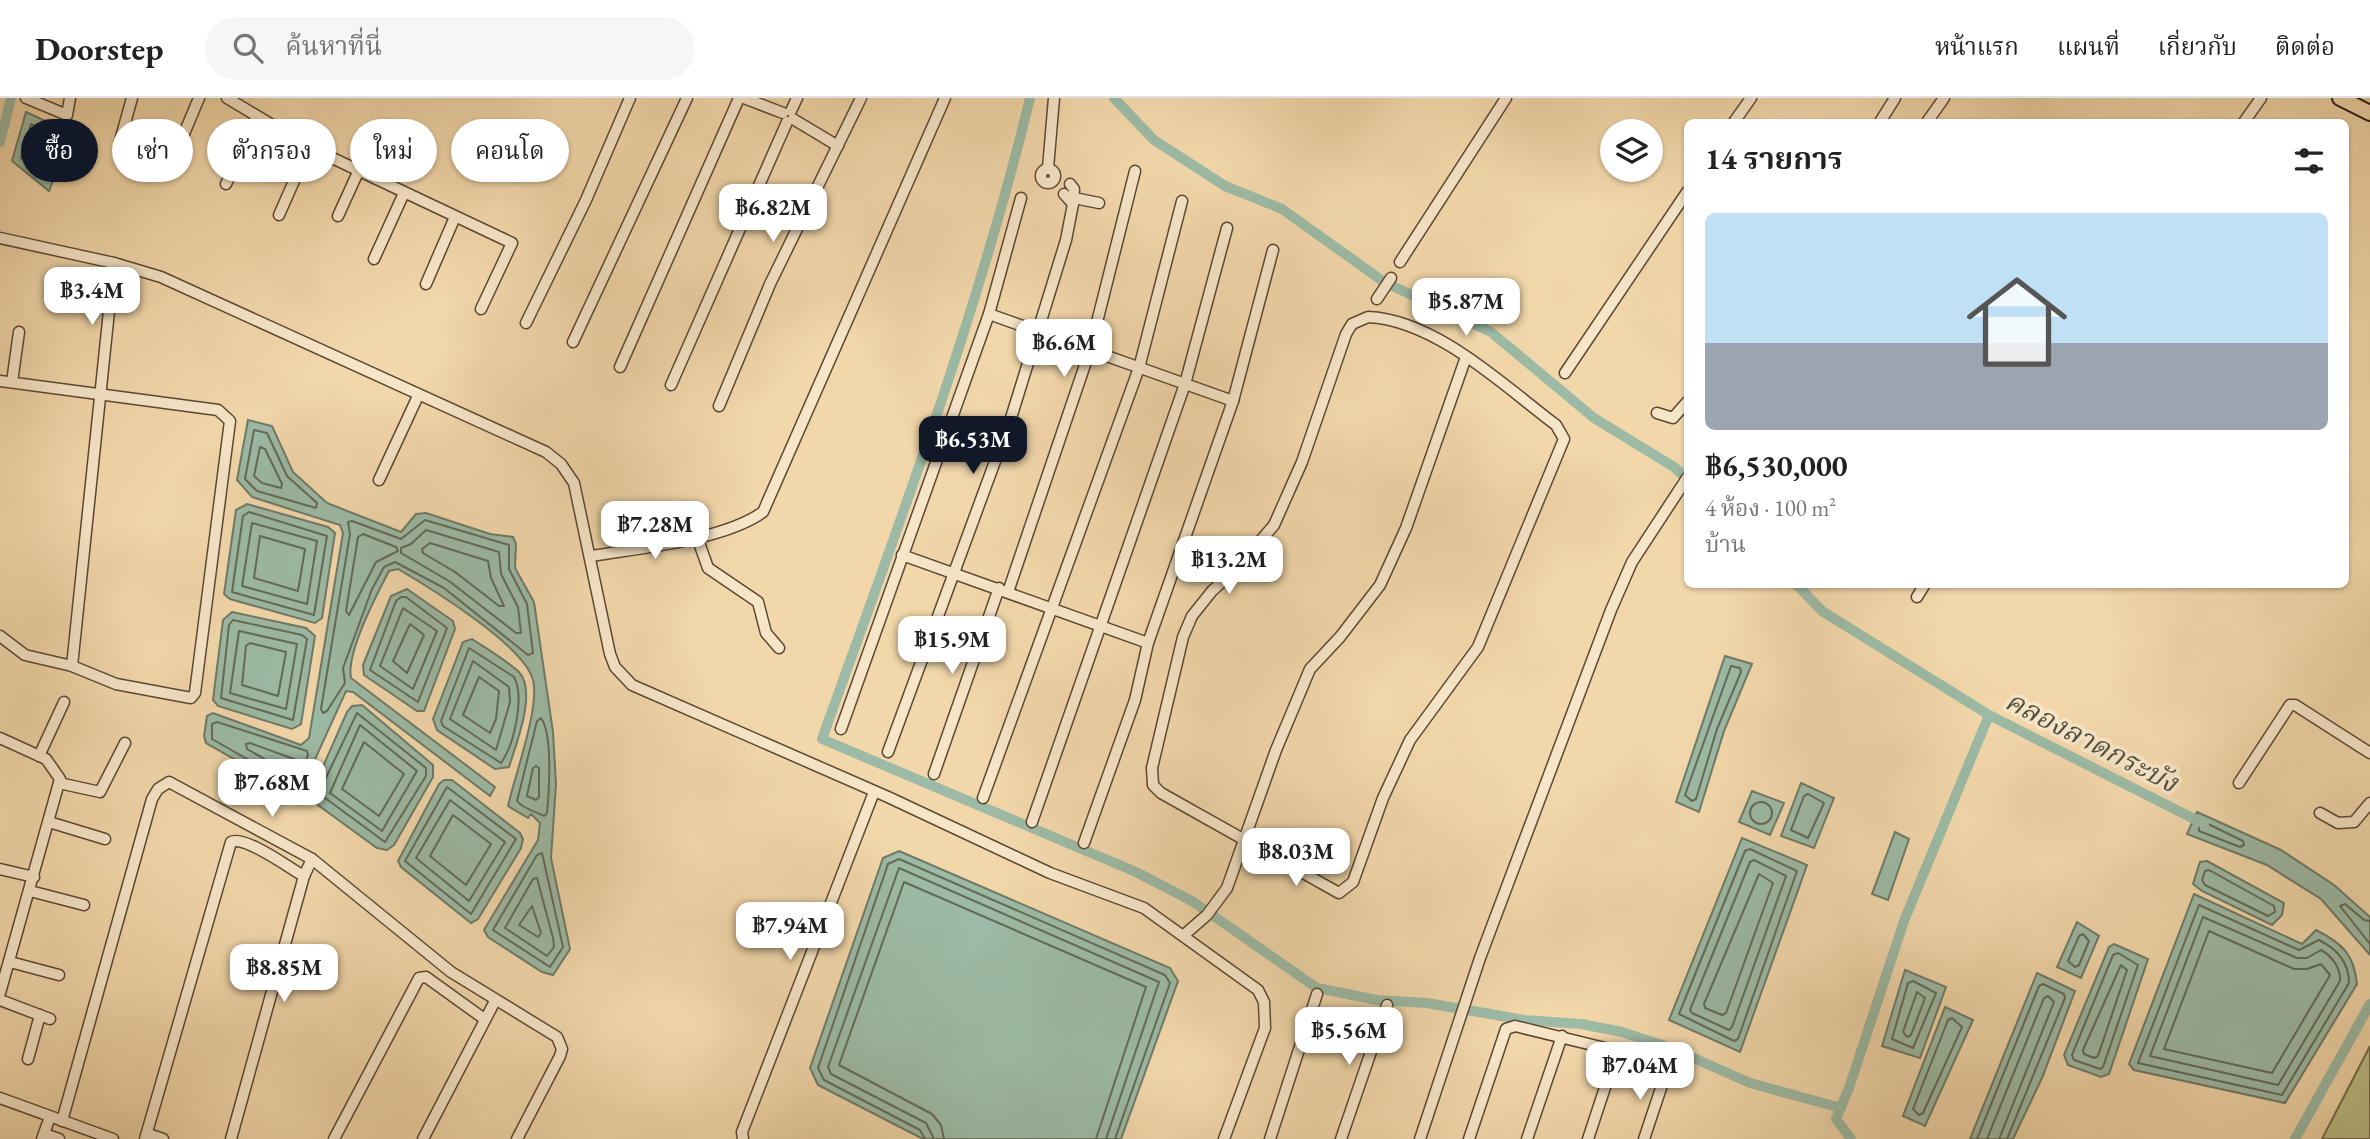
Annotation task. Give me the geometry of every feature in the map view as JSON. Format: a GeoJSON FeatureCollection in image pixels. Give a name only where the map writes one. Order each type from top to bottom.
{"type":"FeatureCollection","features":[{"type":"Feature","properties":{"kind":"main road"},"geometry":{"type":"LineString","coordinates":[[2340,98],[2370,113]]}},
{"type":"Feature","properties":{"kind":"street"},"geometry":{"type":"LineString","coordinates":[[26,98],[67,115],[71,98]]}},
{"type":"Feature","properties":{"kind":"street"},"geometry":{"type":"LineString","coordinates":[[126,119],[132,98]]}},
{"type":"Feature","properties":{"kind":"street"},"geometry":{"type":"LineString","coordinates":[[191,119],[200,98]]}},
{"type":"Feature","properties":{"kind":"street"},"geometry":{"type":"LineString","coordinates":[[227,98],[262,119]]}},
{"type":"Feature","properties":{"kind":"street"},"geometry":{"type":"LineString","coordinates":[[526,323],[586,201],[630,98]]}},
{"type":"Feature","properties":{"kind":"street"},"geometry":{"type":"LineString","coordinates":[[573,342],[687,98]]}},
{"type":"Feature","properties":{"kind":"street"},"geometry":{"type":"LineString","coordinates":[[620,367],[741,98],[789,116],[838,146]]}},
{"type":"Feature","properties":{"kind":"street"},"geometry":{"type":"LineString","coordinates":[[671,385],[797,98]]}},
{"type":"Feature","properties":{"kind":"street"},"geometry":{"type":"LineString","coordinates":[[719,406],[770,284],[861,98]]}},
{"type":"Feature","properties":{"kind":"street"},"geometry":{"type":"LineString","coordinates":[[592,556],[697,537],[754,518],[763,512],[945,98]]}},
{"type":"Feature","properties":{"kind":"street"},"geometry":{"type":"LineString","coordinates":[[888,752],[1011,418],[1066,240],[1054,98]]}},
{"type":"Feature","properties":{"kind":"street"},"geometry":{"type":"LineString","coordinates":[[1400,262],[1506,98]]}},
{"type":"Feature","properties":{"kind":"street"},"geometry":{"type":"LineString","coordinates":[[1736,119],[1751,98]]}},
{"type":"Feature","properties":{"kind":"street"},"geometry":{"type":"LineString","coordinates":[[1882,119],[1895,98]]}},
{"type":"Feature","properties":{"kind":"street"},"geometry":{"type":"LineString","coordinates":[[1929,119],[1944,98]]}},
{"type":"Feature","properties":{"kind":"street"},"geometry":{"type":"LineString","coordinates":[[2246,119],[2261,98]]}},
{"type":"Feature","properties":{"kind":"street"},"geometry":{"type":"LineString","coordinates":[[226,184],[257,116]]}},
{"type":"Feature","properties":{"kind":"street"},"geometry":{"type":"LineString","coordinates":[[934,774],[1090,350],[1135,171]]}},
{"type":"Feature","properties":{"kind":"street"},"geometry":{"type":"LineString","coordinates":[[279,215],[294,182]]}},
{"type":"Feature","properties":{"kind":"street"},"geometry":{"type":"LineString","coordinates":[[338,216],[354,182]]}},
{"type":"Feature","properties":{"kind":"street"},"geometry":{"type":"LineString","coordinates":[[382,182],[512,243],[481,309]]}},
{"type":"Feature","properties":{"kind":"street"},"geometry":{"type":"LineString","coordinates":[[1062,187],[1099,203]]}},
{"type":"Feature","properties":{"kind":"street"},"geometry":{"type":"LineString","coordinates":[[374,259],[404,193]]}},
{"type":"Feature","properties":{"kind":"street"},"geometry":{"type":"LineString","coordinates":[[1565,373],[1684,196]]}},
{"type":"Feature","properties":{"kind":"street"},"geometry":{"type":"LineString","coordinates":[[841,729],[989,314],[1021,198]]}},
{"type":"Feature","properties":{"kind":"street"},"geometry":{"type":"LineString","coordinates":[[983,798],[1050,607],[1139,368],[1182,201]]}},
{"type":"Feature","properties":{"kind":"street"},"geometry":{"type":"LineString","coordinates":[[426,284],[455,217]]}},
{"type":"Feature","properties":{"kind":"street"},"geometry":{"type":"LineString","coordinates":[[1032,822],[1185,384],[1227,228]]}},
{"type":"Feature","properties":{"kind":"street"},"geometry":{"type":"LineString","coordinates":[[0,238],[114,263],[161,277],[546,452],[570,474],[579,495],[610,654],[615,667],[632,685],[1050,873],[1144,908],[1251,984],[1264,1002],[1265,1028],[1224,1139]]}},
{"type":"Feature","properties":{"kind":"street"},"geometry":{"type":"LineString","coordinates":[[1084,843],[1135,700],[1148,643],[1233,401],[1273,250]]}},
{"type":"Feature","properties":{"kind":"street"},"geometry":{"type":"LineString","coordinates":[[72,666],[114,263]]}},
{"type":"Feature","properties":{"kind":"street"},"geometry":{"type":"LineString","coordinates":[[1377,299],[1391,278]]}},
{"type":"Feature","properties":{"kind":"street"},"geometry":{"type":"LineString","coordinates":[[989,314],[1233,401]]}},
{"type":"Feature","properties":{"kind":"street"},"geometry":{"type":"LineString","coordinates":[[1368,317],[1389,319],[1446,344],[1465,357],[1556,425],[1564,439],[1478,647],[1410,740],[1349,888],[1339,893],[1331,890],[1243,841],[1161,793],[1153,785],[1152,768],[1183,637],[1192,616],[1212,590],[1239,566],[1274,525],[1302,462],[1352,324],[1368,317]]}},
{"type":"Feature","properties":{"kind":"street"},"geometry":{"type":"LineString","coordinates":[[12,382],[19,332]]}},
{"type":"Feature","properties":{"kind":"street"},"geometry":{"type":"LineString","coordinates":[[1184,935],[1207,915],[1230,881],[1300,687],[1310,669],[1340,637],[1380,585],[1406,528],[1465,357]]}},
{"type":"Feature","properties":{"kind":"street"},"geometry":{"type":"LineString","coordinates":[[0,381],[218,410],[230,421],[193,696],[187,700],[116,684],[72,666],[25,654],[0,636]]}},
{"type":"Feature","properties":{"kind":"street"},"geometry":{"type":"LineString","coordinates":[[379,480],[418,396]]}},
{"type":"Feature","properties":{"kind":"street"},"geometry":{"type":"LineString","coordinates":[[1657,413],[1673,418],[1684,405]]}},
{"type":"Feature","properties":{"kind":"street"},"geometry":{"type":"LineString","coordinates":[[1420,1139],[1480,958],[1611,610],[1632,562],[1684,482]]}},
{"type":"Feature","properties":{"kind":"street"},"geometry":{"type":"LineString","coordinates":[[697,537],[708,568],[758,602],[766,633],[779,648]]}},
{"type":"Feature","properties":{"kind":"street"},"geometry":{"type":"LineString","coordinates":[[902,555],[1148,643]]}},
{"type":"Feature","properties":{"kind":"street"},"geometry":{"type":"LineString","coordinates":[[1917,597],[1923,588]]}},
{"type":"Feature","properties":{"kind":"street"},"geometry":{"type":"LineString","coordinates":[[39,756],[64,702]]}},
{"type":"Feature","properties":{"kind":"street"},"geometry":{"type":"LineString","coordinates":[[2239,783],[2290,705],[2295,705],[2370,753]]}},
{"type":"Feature","properties":{"kind":"street"},"geometry":{"type":"LineString","coordinates":[[0,738],[39,756],[56,768],[59,783],[0,993]]}},
{"type":"Feature","properties":{"kind":"street"},"geometry":{"type":"LineString","coordinates":[[59,783],[100,792],[125,743]]}},
{"type":"Feature","properties":{"kind":"street"},"geometry":{"type":"LineString","coordinates":[[62,1121],[152,799],[164,784],[176,784],[312,859],[451,972],[551,1033],[560,1042],[562,1049],[517,1139]]}},
{"type":"Feature","properties":{"kind":"street"},"geometry":{"type":"LineString","coordinates":[[743,1139],[742,1132],[874,792]]}},
{"type":"Feature","properties":{"kind":"street"},"geometry":{"type":"LineString","coordinates":[[2320,813],[2337,823],[2354,822],[2370,803]]}},
{"type":"Feature","properties":{"kind":"street"},"geometry":{"type":"LineString","coordinates":[[49,822],[105,839]]}},
{"type":"Feature","properties":{"kind":"street"},"geometry":{"type":"LineString","coordinates":[[163,1139],[147,1137],[231,842],[242,841],[304,876]]}},
{"type":"Feature","properties":{"kind":"street"},"geometry":{"type":"LineString","coordinates":[[231,1139],[304,876],[312,859]]}},
{"type":"Feature","properties":{"kind":"street"},"geometry":{"type":"LineString","coordinates":[[0,869],[34,877]]}},
{"type":"Feature","properties":{"kind":"street"},"geometry":{"type":"LineString","coordinates":[[30,891],[84,905]]}},
{"type":"Feature","properties":{"kind":"street"},"geometry":{"type":"LineString","coordinates":[[10,962],[59,975]]}},
{"type":"Feature","properties":{"kind":"street"},"geometry":{"type":"LineString","coordinates":[[334,1139],[422,976],[484,1018]]}},
{"type":"Feature","properties":{"kind":"street"},"geometry":{"type":"LineString","coordinates":[[1270,1139],[1317,994]]}},
{"type":"Feature","properties":{"kind":"street"},"geometry":{"type":"LineString","coordinates":[[0,1000],[45,1017],[28,1059]]}},
{"type":"Feature","properties":{"kind":"street"},"geometry":{"type":"LineString","coordinates":[[423,1139],[495,1001]]}},
{"type":"Feature","properties":{"kind":"street"},"geometry":{"type":"LineString","coordinates":[[1340,1139],[1387,1005]]}},
{"type":"Feature","properties":{"kind":"street"},"geometry":{"type":"LineString","coordinates":[[1469,1139],[1506,1029],[1515,1026],[1617,1051],[1664,1069],[1664,1079],[1644,1139]]}},
{"type":"Feature","properties":{"kind":"street"},"geometry":{"type":"LineString","coordinates":[[1527,1139],[1562,1036]]}},
{"type":"Feature","properties":{"kind":"street"},"geometry":{"type":"LineString","coordinates":[[1588,1139],[1617,1051]]}},
{"type":"Feature","properties":{"kind":"street"},"geometry":{"type":"LineString","coordinates":[[0,1098],[113,1139]]}},
{"type":"Feature","properties":{"kind":"street"},"geometry":{"type":"LineString","coordinates":[[50,1117],[43,1136],[59,1139]]}},
{"type":"Feature","properties":{"kind":"green space"},"geometry":{"type":"Polygon","coordinates":[[[2370,1046],[2370,1139],[2322,1139],[2370,1046]]]}},
{"type":"Feature","properties":{"kind":"water"},"geometry":{"type":"Polygon","coordinates":[[[26,112],[41,119],[24,119],[26,112]]]}},
{"type":"Feature","properties":{"kind":"water"},"geometry":{"type":"Polygon","coordinates":[[[21,130],[21,168],[12,161],[21,130]]]}},
{"type":"Feature","properties":{"kind":"water"},"geometry":{"type":"Polygon","coordinates":[[[38,182],[52,182],[49,191],[38,182]]]}},
{"type":"Feature","properties":{"kind":"water"},"geometry":{"type":"Polygon","coordinates":[[[248,420],[272,426],[293,472],[327,503],[401,532],[416,514],[426,513],[490,534],[513,537],[516,544],[515,568],[534,602],[553,732],[556,784],[551,858],[570,949],[553,975],[542,972],[488,937],[484,930],[538,840],[540,823],[531,814],[528,818],[508,806],[530,724],[533,680],[526,666],[513,651],[452,603],[398,569],[389,571],[358,639],[353,654],[351,678],[495,787],[490,796],[353,692],[346,691],[302,788],[290,791],[206,743],[204,736],[207,716],[213,713],[301,745],[309,738],[343,533],[340,525],[252,497],[237,480],[248,420]]]}},
{"type":"Feature","properties":{"kind":"water"},"geometry":{"type":"Polygon","coordinates":[[[247,504],[328,527],[335,533],[322,618],[315,623],[230,599],[224,594],[236,510],[247,504]]]}},
{"type":"Feature","properties":{"kind":"water"},"geometry":{"type":"Polygon","coordinates":[[[407,589],[453,621],[455,629],[424,711],[417,711],[364,675],[363,665],[391,596],[407,589]]]}},
{"type":"Feature","properties":{"kind":"water"},"geometry":{"type":"Polygon","coordinates":[[[232,612],[306,628],[315,636],[301,724],[292,729],[218,706],[213,700],[223,620],[232,612]]]}},
{"type":"Feature","properties":{"kind":"water"},"geometry":{"type":"Polygon","coordinates":[[[472,639],[513,667],[524,680],[524,718],[509,767],[495,769],[437,730],[433,719],[463,642],[472,639]]]}},
{"type":"Feature","properties":{"kind":"water"},"geometry":{"type":"Polygon","coordinates":[[[1725,656],[1752,664],[1724,731],[1699,812],[1676,802],[1725,656]]]}},
{"type":"Feature","properties":{"kind":"water"},"geometry":{"type":"Polygon","coordinates":[[[362,705],[433,765],[433,777],[394,845],[387,850],[377,848],[318,805],[314,798],[314,787],[347,712],[352,706],[362,705]]]}},
{"type":"Feature","properties":{"kind":"water"},"geometry":{"type":"Polygon","coordinates":[[[444,780],[452,780],[520,833],[523,839],[521,848],[478,919],[471,923],[401,867],[398,861],[439,784],[444,780]]]}},
{"type":"Feature","properties":{"kind":"water"},"geometry":{"type":"Polygon","coordinates":[[[1801,783],[1834,798],[1814,848],[1781,836],[1801,783]]]}},
{"type":"Feature","properties":{"kind":"water"},"geometry":{"type":"Polygon","coordinates":[[[1752,791],[1784,803],[1770,835],[1739,822],[1752,791]]]}},
{"type":"Feature","properties":{"kind":"water"},"geometry":{"type":"Polygon","coordinates":[[[2197,812],[2281,850],[2334,885],[2370,917],[2370,955],[2321,899],[2267,865],[2187,834],[2197,812]]]}},
{"type":"Feature","properties":{"kind":"water"},"geometry":{"type":"Polygon","coordinates":[[[1895,832],[1909,839],[1888,900],[1872,894],[1895,832]]]}},
{"type":"Feature","properties":{"kind":"water"},"geometry":{"type":"Polygon","coordinates":[[[1742,838],[1807,865],[1740,1052],[1669,1020],[1742,838]]]}},
{"type":"Feature","properties":{"kind":"water"},"geometry":{"type":"Polygon","coordinates":[[[899,851],[1170,968],[1178,981],[1121,1139],[923,1139],[818,1085],[810,1068],[883,858],[899,851]]]}},
{"type":"Feature","properties":{"kind":"water"},"geometry":{"type":"Polygon","coordinates":[[[2207,861],[2284,903],[2282,915],[2272,925],[2202,891],[2193,884],[2200,862],[2207,861]]]}},
{"type":"Feature","properties":{"kind":"water"},"geometry":{"type":"Polygon","coordinates":[[[2194,894],[2302,944],[2316,930],[2340,945],[2350,957],[2357,984],[2285,1103],[2134,1070],[2129,1064],[2194,894]]]}},
{"type":"Feature","properties":{"kind":"water"},"geometry":{"type":"Polygon","coordinates":[[[2077,922],[2099,936],[2081,978],[2057,967],[2077,922]]]}},
{"type":"Feature","properties":{"kind":"water"},"geometry":{"type":"Polygon","coordinates":[[[2114,944],[2148,959],[2109,1074],[2101,1077],[2068,1065],[2064,1055],[2109,947],[2114,944]]]}},
{"type":"Feature","properties":{"kind":"water"},"geometry":{"type":"Polygon","coordinates":[[[1905,970],[1946,987],[1920,1058],[1882,1046],[1905,970]]]}},
{"type":"Feature","properties":{"kind":"water"},"geometry":{"type":"Polygon","coordinates":[[[2037,973],[2075,991],[2042,1078],[2013,1139],[1970,1139],[2037,973]]]}},
{"type":"Feature","properties":{"kind":"water"},"geometry":{"type":"Polygon","coordinates":[[[1945,1007],[1973,1020],[1925,1126],[1903,1116],[1945,1007]]]}},
{"type":"Feature","properties":{"kind":"waterway"},"geometry":{"type":"LineString","coordinates":[[0,142],[11,98]]}},
{"type":"Feature","properties":{"kind":"waterway"},"geometry":{"type":"LineString","coordinates":[[1030,98],[1009,180],[961,341],[822,739],[1136,872],[1192,901],[1317,988],[1377,1000],[1427,1003],[1524,1020],[1581,1024],[1622,1032],[1671,1048],[1750,1083],[1841,1108]]}},
{"type":"Feature","properties":{"kind":"waterway","name":"คลองลาดกระบัง"},"geometry":{"type":"LineString","coordinates":[[1114,98],[1154,140],[1225,186],[1282,209],[1384,282],[1491,332],[1594,418],[1674,467],[1684,476]]}},
{"type":"Feature","properties":{"kind":"waterway","name":"คลองลาดกระบัง"},"geometry":{"type":"LineString","coordinates":[[1800,588],[1822,611],[1989,715],[2204,824]]}},
{"type":"Feature","properties":{"kind":"waterway"},"geometry":{"type":"LineString","coordinates":[[1851,1139],[1836,1119],[1849,1088],[1904,921],[1989,715]]}},
{"type":"Feature","properties":{"kind":"waterway"},"geometry":{"type":"LineString","coordinates":[[2295,1139],[2370,1004]]}}]}
